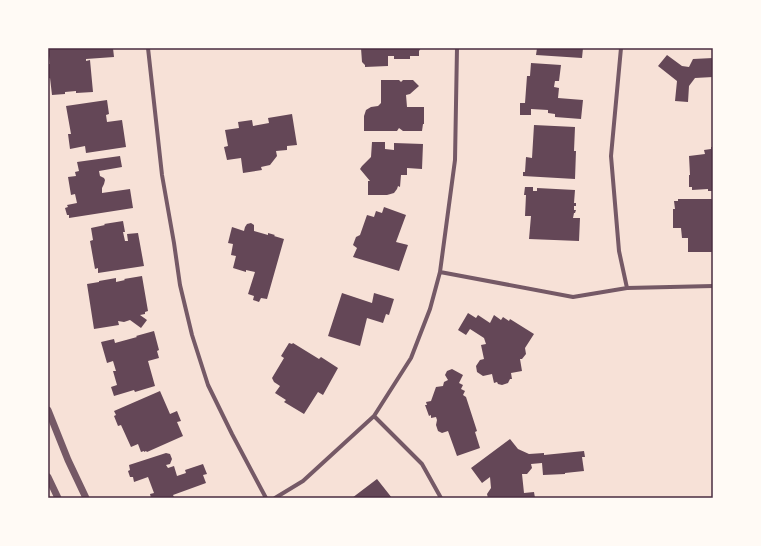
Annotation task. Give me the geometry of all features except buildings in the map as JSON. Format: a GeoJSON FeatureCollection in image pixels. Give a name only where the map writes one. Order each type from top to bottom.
{"type":"FeatureCollection","features":[{"type":"Feature","properties":{"kind":"street"},"geometry":{"type":"LineString","coordinates":[[148,48],[162,175],[180,285],[192,335],[208,385],[266,498]]}},
{"type":"Feature","properties":{"kind":"street"},"geometry":{"type":"LineString","coordinates":[[275,498],[302,481],[374,416],[411,358],[430,309],[440,272],[456,160],[456,48]]}},
{"type":"Feature","properties":{"kind":"street"},"geometry":{"type":"LineString","coordinates":[[621,48],[610,156],[620,251],[627,288]]}},
{"type":"Feature","properties":{"kind":"street"},"geometry":{"type":"LineString","coordinates":[[440,272],[573,297],[627,288],[713,286]]}},
{"type":"Feature","properties":{"kind":"street"},"geometry":{"type":"LineString","coordinates":[[48,410],[50,421],[86,498]]}},
{"type":"Feature","properties":{"kind":"street"},"geometry":{"type":"LineString","coordinates":[[374,416],[422,464],[441,498]]}},
{"type":"Feature","properties":{"kind":"street"},"geometry":{"type":"LineString","coordinates":[[48,477],[58,498]]}}]}
